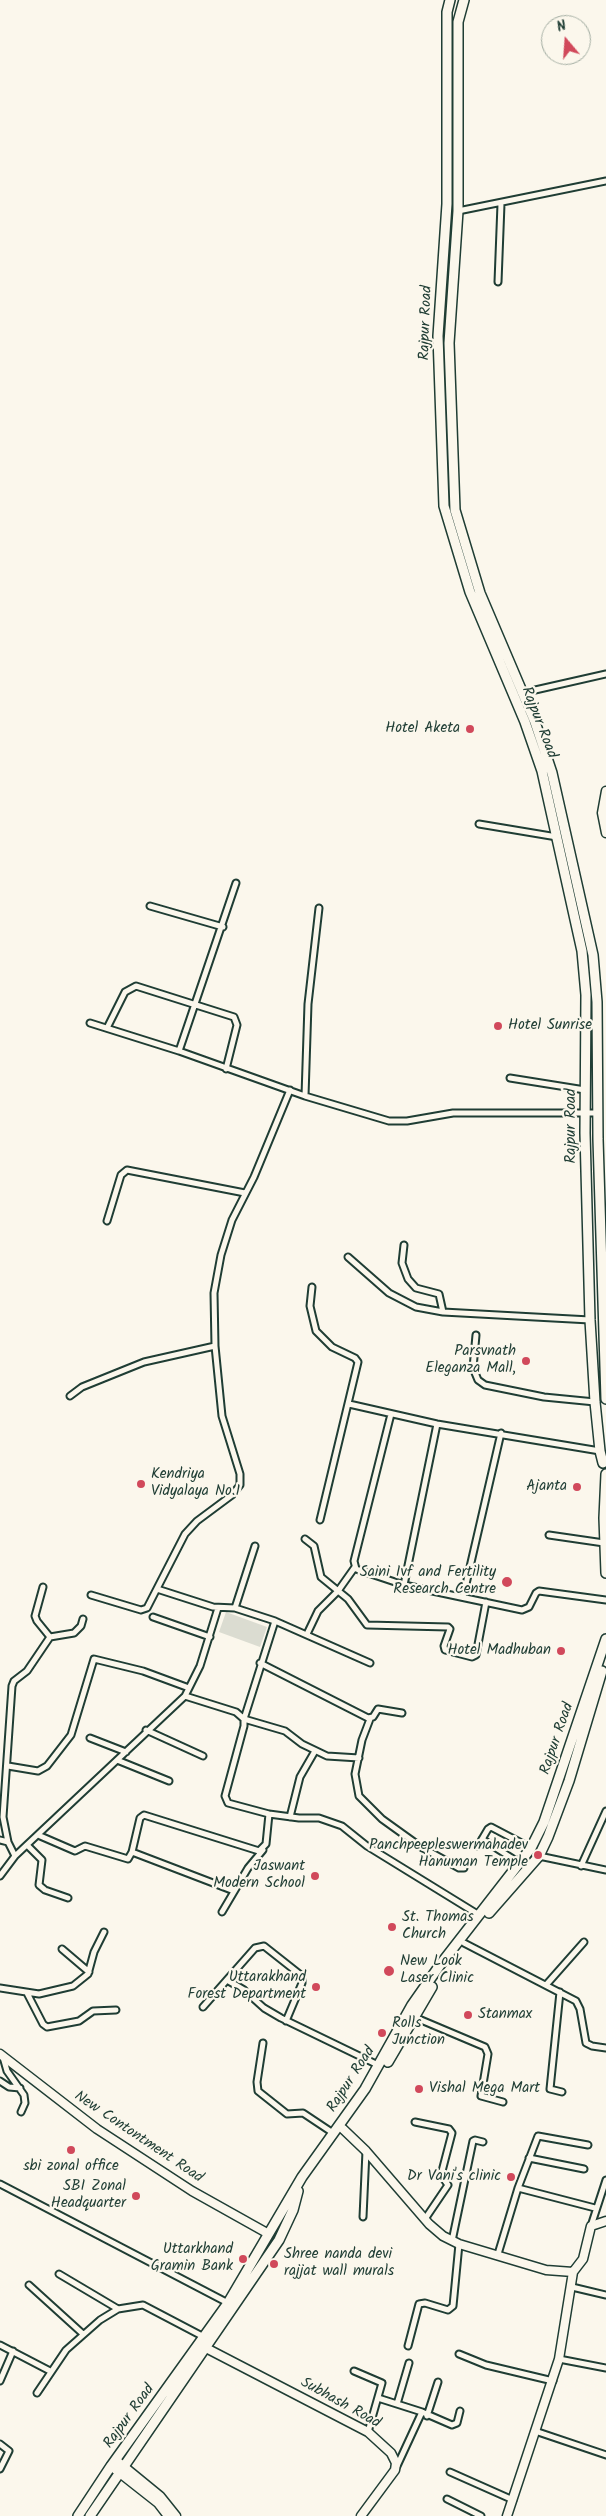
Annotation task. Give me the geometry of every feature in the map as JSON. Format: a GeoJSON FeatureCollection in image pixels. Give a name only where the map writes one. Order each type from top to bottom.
{"type":"FeatureCollection","features":[{"type":"Feature","properties":{"kind":"main road","name":"Rajpur Road"},"geometry":{"type":"LineString","coordinates":[[450,0],[447,12],[447,204],[438,336],[444,506],[470,592],[525,722],[542,770],[582,951],[586,995],[585,1112],[590,1320],[600,1451],[605,1462],[602,1468],[606,1474]]}},
{"type":"Feature","properties":{"kind":"main road","name":"Rajpur Road"},"geometry":{"type":"LineString","coordinates":[[464,0],[458,22],[458,212],[449,343],[455,510],[480,593],[522,693],[552,773],[593,955],[597,1002],[598,1113],[606,1400]]}},
{"type":"Feature","properties":{"kind":"main road"},"geometry":{"type":"LineString","coordinates":[[606,1474],[604,1543],[606,1573]]}},
{"type":"Feature","properties":{"kind":"main road","name":"Rajpur Road"},"geometry":{"type":"LineString","coordinates":[[90,2516],[117,2466],[228,2303],[268,2233],[333,2133],[365,2089],[412,2005],[440,1965],[521,1864],[531,1848],[547,1812],[606,1640]]}},
{"type":"Feature","properties":{"kind":"main road","name":"Rajpur Road"},"geometry":{"type":"LineString","coordinates":[[78,2516],[206,2348],[279,2239],[294,2210],[296,2193],[308,2174],[343,2129],[371,2088],[413,2017],[464,1943],[539,1856],[553,1828],[569,1781],[606,1658]]}},
{"type":"Feature","properties":{"kind":"main road"},"geometry":{"type":"LineString","coordinates":[[278,2229],[279,2239],[268,2242],[268,2233],[278,2229]]}},
{"type":"Feature","properties":{"kind":"street"},"geometry":{"type":"LineString","coordinates":[[458,212],[606,180]]}},
{"type":"Feature","properties":{"kind":"street"},"geometry":{"type":"LineString","coordinates":[[498,282],[501,204]]}},
{"type":"Feature","properties":{"kind":"street"},"geometry":{"type":"LineString","coordinates":[[522,693],[606,674]]}},
{"type":"Feature","properties":{"kind":"street"},"geometry":{"type":"LineString","coordinates":[[606,792],[602,813],[606,833]]}},
{"type":"Feature","properties":{"kind":"street"},"geometry":{"type":"LineString","coordinates":[[479,824],[568,838]]}},
{"type":"Feature","properties":{"kind":"street"},"geometry":{"type":"LineString","coordinates":[[179,1051],[223,927],[236,883]]}},
{"type":"Feature","properties":{"kind":"street"},"geometry":{"type":"LineString","coordinates":[[150,906],[223,927]]}},
{"type":"Feature","properties":{"kind":"street"},"geometry":{"type":"LineString","coordinates":[[305,1096],[308,1004],[319,908]]}},
{"type":"Feature","properties":{"kind":"street"},"geometry":{"type":"LineString","coordinates":[[107,1028],[125,992],[132,987],[140,987],[236,1020],[226,1069]]}},
{"type":"Feature","properties":{"kind":"street"},"geometry":{"type":"LineString","coordinates":[[90,1023],[179,1051],[305,1096],[389,1121],[407,1121],[452,1113],[598,1113]]}},
{"type":"Feature","properties":{"kind":"street"},"geometry":{"type":"LineString","coordinates":[[510,1078],[585,1090]]}},
{"type":"Feature","properties":{"kind":"street"},"geometry":{"type":"LineString","coordinates":[[91,1595],[144,1610],[191,1525],[232,1495],[240,1485],[240,1474],[222,1416],[215,1346],[214,1294],[221,1255],[245,1193],[254,1177],[290,1090]]}},
{"type":"Feature","properties":{"kind":"street"},"geometry":{"type":"LineString","coordinates":[[106,1221],[120,1175],[127,1170],[245,1193]]}},
{"type":"Feature","properties":{"kind":"street"},"geometry":{"type":"LineString","coordinates":[[404,1245],[402,1263],[408,1279],[416,1288],[438,1294],[443,1312]]}},
{"type":"Feature","properties":{"kind":"street"},"geometry":{"type":"LineString","coordinates":[[348,1257],[376,1283],[399,1299],[416,1306],[443,1312],[590,1320]]}},
{"type":"Feature","properties":{"kind":"street"},"geometry":{"type":"LineString","coordinates":[[312,1287],[310,1306],[316,1331],[332,1347],[357,1359],[349,1404],[320,1520]]}},
{"type":"Feature","properties":{"kind":"street"},"geometry":{"type":"LineString","coordinates":[[476,1335],[473,1368],[478,1380],[485,1384],[544,1397],[595,1402]]}},
{"type":"Feature","properties":{"kind":"street"},"geometry":{"type":"LineString","coordinates":[[70,1396],[82,1387],[144,1362],[215,1346]]}},
{"type":"Feature","properties":{"kind":"street"},"geometry":{"type":"LineString","coordinates":[[349,1404],[438,1424],[600,1451]]}},
{"type":"Feature","properties":{"kind":"street"},"geometry":{"type":"LineString","coordinates":[[391,1414],[354,1561],[355,1566],[359,1570],[404,1585],[527,1609],[539,1591],[606,1600]]}},
{"type":"Feature","properties":{"kind":"street"},"geometry":{"type":"LineString","coordinates":[[404,1585],[438,1424]]}},
{"type":"Feature","properties":{"kind":"street"},"geometry":{"type":"LineString","coordinates":[[463,1597],[501,1433]]}},
{"type":"Feature","properties":{"kind":"street"},"geometry":{"type":"LineString","coordinates":[[549,1535],[604,1543]]}},
{"type":"Feature","properties":{"kind":"street"},"geometry":{"type":"LineString","coordinates":[[306,1539],[314,1546],[320,1577],[348,1600],[367,1625],[446,1626],[450,1629],[444,1646],[445,1650],[472,1657],[476,1655],[486,1602]]}},
{"type":"Feature","properties":{"kind":"street"},"geometry":{"type":"LineString","coordinates":[[235,1608],[255,1546]]}},
{"type":"Feature","properties":{"kind":"street"},"geometry":{"type":"LineString","coordinates":[[307,1634],[322,1605],[338,1591],[355,1566]]}},
{"type":"Feature","properties":{"kind":"street"},"geometry":{"type":"LineString","coordinates":[[43,1587],[35,1616],[50,1637]]}},
{"type":"Feature","properties":{"kind":"street"},"geometry":{"type":"LineString","coordinates":[[157,1589],[218,1608],[235,1608],[307,1634],[370,1663]]}},
{"type":"Feature","properties":{"kind":"street"},"geometry":{"type":"LineString","coordinates":[[0,1876],[15,1856],[184,1696],[210,1637],[218,1608]]}},
{"type":"Feature","properties":{"kind":"street"},"geometry":{"type":"LineString","coordinates":[[153,1617],[210,1637]]}},
{"type":"Feature","properties":{"kind":"street"},"geometry":{"type":"LineString","coordinates":[[15,1856],[8,1842],[3,1817],[8,1766],[12,1684],[27,1671],[50,1637],[74,1632],[81,1626],[83,1620]]}},
{"type":"Feature","properties":{"kind":"street"},"geometry":{"type":"LineString","coordinates":[[275,1622],[260,1663],[244,1719],[225,1801],[270,1814],[290,1817],[316,1817],[348,1829],[367,1846],[480,1916]]}},
{"type":"Feature","properties":{"kind":"street"},"geometry":{"type":"LineString","coordinates":[[8,1766],[38,1771],[47,1766],[71,1735],[94,1659],[143,1671],[189,1688]]}},
{"type":"Feature","properties":{"kind":"street"},"geometry":{"type":"LineString","coordinates":[[260,1663],[370,1719]]}},
{"type":"Feature","properties":{"kind":"street"},"geometry":{"type":"LineString","coordinates":[[184,1696],[236,1712],[244,1719],[285,1731],[315,1751],[331,1757],[359,1758]]}},
{"type":"Feature","properties":{"kind":"street"},"geometry":{"type":"LineString","coordinates":[[402,1713],[378,1709],[370,1719],[362,1740],[355,1782],[359,1796],[365,1804],[421,1847],[459,1868],[464,1868]]}},
{"type":"Feature","properties":{"kind":"street"},"geometry":{"type":"LineString","coordinates":[[146,1730],[203,1756]]}},
{"type":"Feature","properties":{"kind":"street"},"geometry":{"type":"LineString","coordinates":[[90,1738],[126,1752]]}},
{"type":"Feature","properties":{"kind":"street"},"geometry":{"type":"LineString","coordinates":[[290,1817],[300,1777],[315,1751]]}},
{"type":"Feature","properties":{"kind":"street"},"geometry":{"type":"LineString","coordinates":[[117,1760],[169,1781]]}},
{"type":"Feature","properties":{"kind":"street"},"geometry":{"type":"LineString","coordinates":[[581,1866],[606,1811]]}},
{"type":"Feature","properties":{"kind":"street"},"geometry":{"type":"LineString","coordinates":[[222,1912],[248,1868],[266,1844],[270,1814]]}},
{"type":"Feature","properties":{"kind":"street"},"geometry":{"type":"LineString","coordinates":[[38,1835],[75,1851],[85,1846],[125,1859],[130,1858],[140,1818],[144,1815],[254,1851],[263,1850]]}},
{"type":"Feature","properties":{"kind":"street"},"geometry":{"type":"LineString","coordinates":[[478,1846],[491,1827],[531,1848]]}},
{"type":"Feature","properties":{"kind":"street"},"geometry":{"type":"LineString","coordinates":[[482,1839],[521,1864]]}},
{"type":"Feature","properties":{"kind":"street"},"geometry":{"type":"LineString","coordinates":[[0,1840],[8,1842]]}},
{"type":"Feature","properties":{"kind":"street"},"geometry":{"type":"LineString","coordinates":[[27,1845],[42,1860],[40,1885],[45,1890],[68,1898]]}},
{"type":"Feature","properties":{"kind":"street"},"geometry":{"type":"LineString","coordinates":[[132,1852],[234,1891]]}},
{"type":"Feature","properties":{"kind":"street"},"geometry":{"type":"LineString","coordinates":[[539,1856],[606,1870]]}},
{"type":"Feature","properties":{"kind":"street"},"geometry":{"type":"LineString","coordinates":[[0,1988],[46,1994],[68,1988],[83,1979],[89,1972],[94,1952],[104,1932]]}},
{"type":"Feature","properties":{"kind":"street"},"geometry":{"type":"LineString","coordinates":[[546,1985],[584,1942]]}},
{"type":"Feature","properties":{"kind":"street"},"geometry":{"type":"LineString","coordinates":[[464,1943],[578,2003],[586,2043],[606,2048]]}},
{"type":"Feature","properties":{"kind":"street"},"geometry":{"type":"LineString","coordinates":[[203,2007],[255,1948],[266,1946],[302,1976],[302,1983],[286,2021]]}},
{"type":"Feature","properties":{"kind":"street"},"geometry":{"type":"LineString","coordinates":[[62,1949],[89,1972]]}},
{"type":"Feature","properties":{"kind":"street"},"geometry":{"type":"LineString","coordinates":[[227,1980],[244,1990],[264,2008],[286,2021],[379,2066]]}},
{"type":"Feature","properties":{"kind":"street"},"geometry":{"type":"LineString","coordinates":[[560,1992],[550,2089],[562,2092]]}},
{"type":"Feature","properties":{"kind":"street"},"geometry":{"type":"LineString","coordinates":[[27,1993],[43,2024],[47,2027],[79,2021],[93,2011],[116,2010]]}},
{"type":"Feature","properties":{"kind":"street"},"geometry":{"type":"LineString","coordinates":[[413,2017],[485,2047],[488,2054],[481,2096],[503,2102]]}},
{"type":"Feature","properties":{"kind":"street"},"geometry":{"type":"LineString","coordinates":[[263,2044],[256,2082],[258,2091],[287,2114],[303,2113],[333,2133]]}},
{"type":"Feature","properties":{"kind":"street"},"geometry":{"type":"LineString","coordinates":[[2,2055],[7,2070],[20,2088],[25,2100],[21,2112]]}},
{"type":"Feature","properties":{"kind":"street","name":"New Contontment Road"},"geometry":{"type":"LineString","coordinates":[[2,2055],[97,2129],[192,2191],[268,2233]]}},
{"type":"Feature","properties":{"kind":"street"},"geometry":{"type":"LineString","coordinates":[[0,2081],[9,2087],[20,2088]]}},
{"type":"Feature","properties":{"kind":"street"},"geometry":{"type":"LineString","coordinates":[[415,2122],[449,2129],[452,2133],[441,2175],[448,2185],[425,2219]]}},
{"type":"Feature","properties":{"kind":"street"},"geometry":{"type":"LineString","coordinates":[[343,2129],[366,2151],[425,2219],[443,2236],[456,2242],[546,2270],[573,2272]]}},
{"type":"Feature","properties":{"kind":"street"},"geometry":{"type":"LineString","coordinates":[[498,2254],[518,2188],[536,2138],[540,2135],[588,2144]]}},
{"type":"Feature","properties":{"kind":"street"},"geometry":{"type":"LineString","coordinates":[[408,2346],[419,2304],[425,2303],[448,2310],[453,2306],[456,2242],[473,2141],[483,2142]]}},
{"type":"Feature","properties":{"kind":"street"},"geometry":{"type":"LineString","coordinates":[[363,2217],[366,2151]]}},
{"type":"Feature","properties":{"kind":"street"},"geometry":{"type":"LineString","coordinates":[[529,2158],[584,2169]]}},
{"type":"Feature","properties":{"kind":"street"},"geometry":{"type":"LineString","coordinates":[[508,2516],[559,2359],[573,2272],[583,2259],[595,2208],[606,2180]]}},
{"type":"Feature","properties":{"kind":"street"},"geometry":{"type":"LineString","coordinates":[[0,2184],[228,2303]]}},
{"type":"Feature","properties":{"kind":"street"},"geometry":{"type":"LineString","coordinates":[[518,2188],[595,2208]]}},
{"type":"Feature","properties":{"kind":"street"},"geometry":{"type":"LineString","coordinates":[[591,2226],[606,2221]]}},
{"type":"Feature","properties":{"kind":"street"},"geometry":{"type":"LineString","coordinates":[[256,2226],[261,2247]]}},
{"type":"Feature","properties":{"kind":"street"},"geometry":{"type":"LineString","coordinates":[[59,2274],[118,2309]]}},
{"type":"Feature","properties":{"kind":"street"},"geometry":{"type":"LineString","coordinates":[[29,2285],[83,2334]]}},
{"type":"Feature","properties":{"kind":"street"},"geometry":{"type":"LineString","coordinates":[[572,2287],[606,2295]]}},
{"type":"Feature","properties":{"kind":"street"},"geometry":{"type":"LineString","coordinates":[[37,2393],[50,2371],[83,2334],[118,2309],[136,2305],[150,2307],[205,2337]]}},
{"type":"Feature","properties":{"kind":"street"},"geometry":{"type":"LineString","coordinates":[[0,2345],[50,2371]]}},
{"type":"Feature","properties":{"kind":"street","name":"Subhash Road"},"geometry":{"type":"LineString","coordinates":[[206,2348],[368,2432],[394,2456],[395,2470]]}},
{"type":"Feature","properties":{"kind":"street"},"geometry":{"type":"LineString","coordinates":[[0,2381],[13,2352]]}},
{"type":"Feature","properties":{"kind":"street"},"geometry":{"type":"LineString","coordinates":[[459,2354],[486,2366],[553,2381]]}},
{"type":"Feature","properties":{"kind":"street"},"geometry":{"type":"LineString","coordinates":[[559,2359],[606,2368]]}},
{"type":"Feature","properties":{"kind":"street"},"geometry":{"type":"LineString","coordinates":[[397,2404],[409,2363]]}},
{"type":"Feature","properties":{"kind":"street"},"geometry":{"type":"LineString","coordinates":[[354,2371],[381,2381],[382,2386],[368,2432]]}},
{"type":"Feature","properties":{"kind":"street"},"geometry":{"type":"LineString","coordinates":[[361,2516],[395,2470],[425,2414],[438,2382]]}},
{"type":"Feature","properties":{"kind":"street"},"geometry":{"type":"LineString","coordinates":[[378,2398],[454,2425],[460,2411]]}},
{"type":"Feature","properties":{"kind":"street"},"geometry":{"type":"LineString","coordinates":[[535,2431],[606,2455]]}},
{"type":"Feature","properties":{"kind":"street"},"geometry":{"type":"LineString","coordinates":[[0,2444],[9,2451],[0,2469]]}},
{"type":"Feature","properties":{"kind":"street"},"geometry":{"type":"LineString","coordinates":[[117,2466],[158,2503],[168,2516]]}},
{"type":"Feature","properties":{"kind":"street"},"geometry":{"type":"LineString","coordinates":[[117,2466],[160,2496],[176,2516]]}},
{"type":"Feature","properties":{"kind":"street"},"geometry":{"type":"LineString","coordinates":[[450,2472],[513,2500]]}},
{"type":"Feature","properties":{"kind":"street"},"geometry":{"type":"LineString","coordinates":[[447,2499],[480,2516]]}},
{"type":"Feature","properties":{"kind":"shaded area"},"geometry":{"type":"Polygon","coordinates":[[[226,1612],[267,1627],[260,1647],[219,1632],[226,1612]]]}},
{"type":"Feature","properties":{"kind":"place","name":"Hotel Aketa"},"geometry":{"type":"Point","coordinates":[470,729]}},
{"type":"Feature","properties":{"kind":"place","name":"Hotel Sunrise"},"geometry":{"type":"Point","coordinates":[498,1026]}},
{"type":"Feature","properties":{"kind":"place","name":"Parsvnath Eleganza Mall,"},"geometry":{"type":"Point","coordinates":[526,1361]}},
{"type":"Feature","properties":{"kind":"place","name":"Kendriya Vidyalaya No.1"},"geometry":{"type":"Point","coordinates":[141,1484]}},
{"type":"Feature","properties":{"kind":"place","name":"Ajanta"},"geometry":{"type":"Point","coordinates":[577,1487]}},
{"type":"Feature","properties":{"kind":"place","name":"Saini Ivf and Fertility Research Centre"},"geometry":{"type":"Point","coordinates":[507,1582]}},
{"type":"Feature","properties":{"kind":"place","name":"Hotel Madhuban"},"geometry":{"type":"Point","coordinates":[561,1651]}},
{"type":"Feature","properties":{"kind":"place","name":"Panchpeepleswermahadev Hanuman Temple"},"geometry":{"type":"Point","coordinates":[538,1855]}},
{"type":"Feature","properties":{"kind":"place","name":"Jaswant Modern School"},"geometry":{"type":"Point","coordinates":[315,1876]}},
{"type":"Feature","properties":{"kind":"place","name":"St. Thomas Church"},"geometry":{"type":"Point","coordinates":[392,1927]}},
{"type":"Feature","properties":{"kind":"place","name":"New Look Laser Clinic"},"geometry":{"type":"Point","coordinates":[389,1971]}},
{"type":"Feature","properties":{"kind":"place","name":"Uttarakhand Forest Department"},"geometry":{"type":"Point","coordinates":[316,1987]}},
{"type":"Feature","properties":{"kind":"place","name":"Stanmax"},"geometry":{"type":"Point","coordinates":[468,2015]}},
{"type":"Feature","properties":{"kind":"place","name":"Rolls Junction"},"geometry":{"type":"Point","coordinates":[382,2033]}},
{"type":"Feature","properties":{"kind":"place","name":"Vishal Mega Mart"},"geometry":{"type":"Point","coordinates":[419,2089]}},
{"type":"Feature","properties":{"kind":"place","name":"sbi zonal office"},"geometry":{"type":"Point","coordinates":[71,2150]}},
{"type":"Feature","properties":{"kind":"place","name":"Dr Vani's clinic"},"geometry":{"type":"Point","coordinates":[511,2177]}},
{"type":"Feature","properties":{"kind":"place","name":"SBI Zonal Headquarter"},"geometry":{"type":"Point","coordinates":[136,2196]}},
{"type":"Feature","properties":{"kind":"place","name":"Uttarkhand Gramin Bank"},"geometry":{"type":"Point","coordinates":[243,2259]}},
{"type":"Feature","properties":{"kind":"place","name":"Shree nanda devi rajjat wall murals"},"geometry":{"type":"Point","coordinates":[274,2264]}}]}
